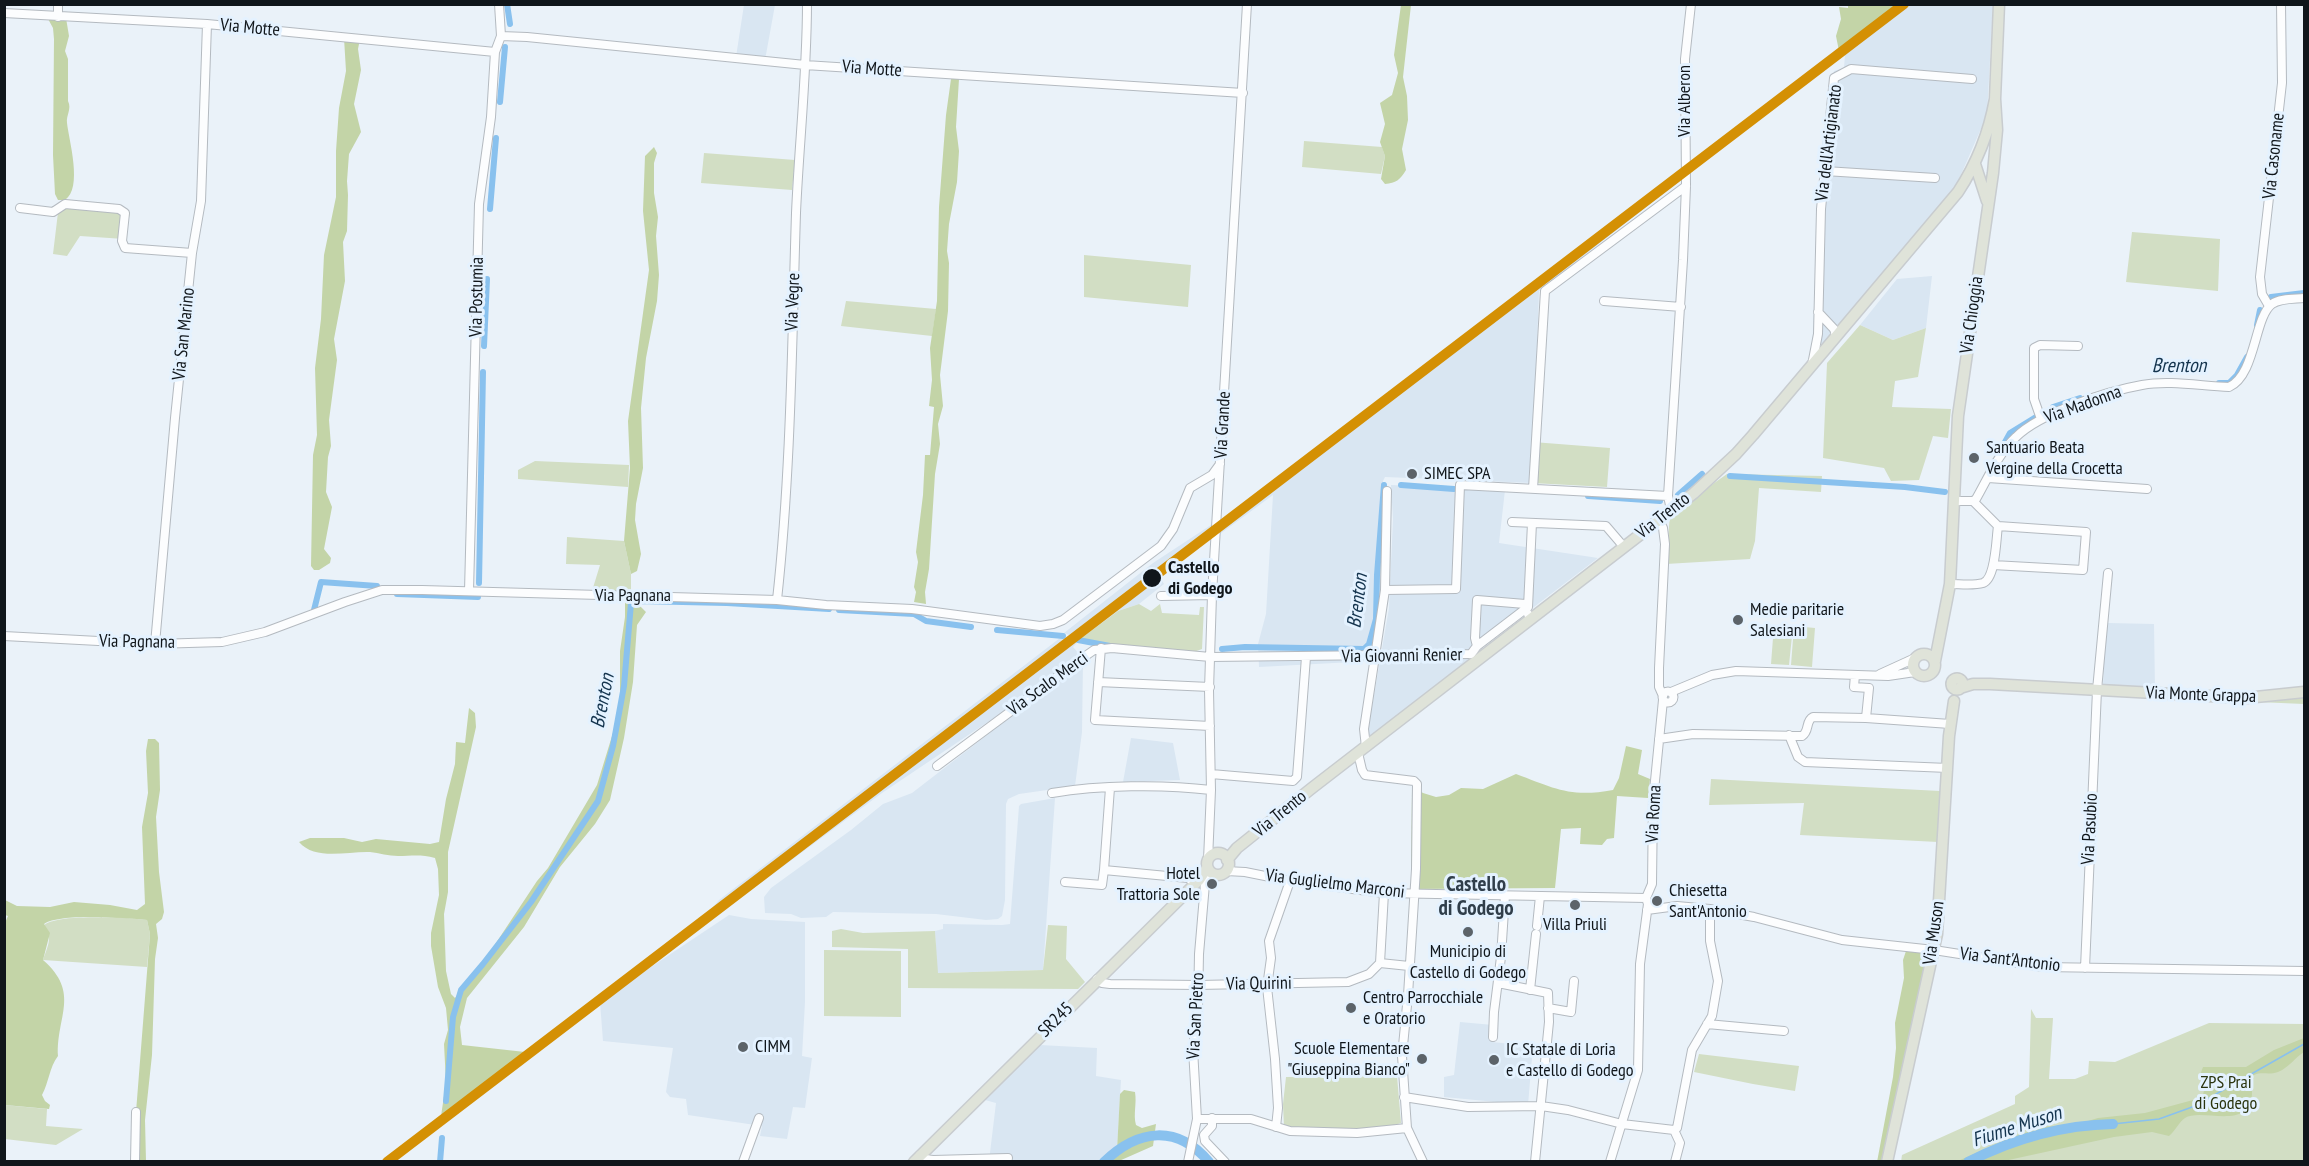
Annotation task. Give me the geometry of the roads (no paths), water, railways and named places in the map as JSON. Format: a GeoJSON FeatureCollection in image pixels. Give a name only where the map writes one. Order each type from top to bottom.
{"type":"FeatureCollection","features":[{"type":"Feature","properties":{"kind":"main road","name":"Via Chioggia"},"geometry":{"type":"LineString","coordinates":[[1935,663],[1950,584],[1958,417],[1993,173],[1997,130],[1995,99],[1999,4]]}},
{"type":"Feature","properties":{"kind":"main road","name":"Via Trento"},"geometry":{"type":"LineString","coordinates":[[1217,863],[1362,750],[1528,614],[1694,493],[1736,454],[1958,192],[1975,164],[1987,134],[1995,99]]}},
{"type":"Feature","properties":{"kind":"main road"},"geometry":{"type":"LineString","coordinates":[[1988,204],[1975,164],[1988,166],[1993,173]]}},
{"type":"Feature","properties":{"kind":"main road"},"geometry":{"type":"LineString","coordinates":[[1958,192],[1971,186],[1984,192]]}},
{"type":"Feature","properties":{"kind":"main road","name":"Via Chioggia"},"geometry":{"type":"LineString","coordinates":[[1917,656],[1943,625]]}},
{"type":"Feature","properties":{"kind":"main road"},"geometry":{"type":"LineString","coordinates":[[1926,653],[1957,685],[1920,675],[1912,665],[1917,656],[1926,653]]}},
{"type":"Feature","properties":{"kind":"main road"},"geometry":{"type":"LineString","coordinates":[[1927,676],[1933,672],[1935,663]]}},
{"type":"Feature","properties":{"kind":"main road","name":"Via Monte Grappa"},"geometry":{"type":"LineString","coordinates":[[1957,685],[1990,684],[2246,698],[2304,692]]}},
{"type":"Feature","properties":{"kind":"main road","name":"Via Muson"},"geometry":{"type":"LineString","coordinates":[[1887,1161],[1934,950],[1950,724],[1957,685]]}},
{"type":"Feature","properties":{"kind":"main road","name":"SR245"},"geometry":{"type":"LineString","coordinates":[[917,1158],[1217,863]]}},
{"type":"Feature","properties":{"kind":"street"},"geometry":{"type":"LineString","coordinates":[[58,4],[58,17]]}},
{"type":"Feature","properties":{"kind":"street","name":"Via Postumia"},"geometry":{"type":"LineString","coordinates":[[469,591],[479,204],[491,117],[495,52],[501,36],[499,4]]}},
{"type":"Feature","properties":{"kind":"street","name":"Via Vegre"},"geometry":{"type":"LineString","coordinates":[[777,600],[784,511],[807,4]]}},
{"type":"Feature","properties":{"kind":"street","name":"Via Grande"},"geometry":{"type":"LineString","coordinates":[[1217,863],[1211,790],[1209,687],[1214,480],[1220,464],[1247,4]]}},
{"type":"Feature","properties":{"kind":"street","name":"Via Alberon"},"geometry":{"type":"LineString","coordinates":[[1671,510],[1668,496],[1681,307],[1686,186],[1685,59],[1691,4]]}},
{"type":"Feature","properties":{"kind":"street","name":"Via Casoname"},"geometry":{"type":"LineString","coordinates":[[2269,306],[2262,294],[2260,277],[2282,82],[2281,4]]}},
{"type":"Feature","properties":{"kind":"street","name":"Via Motte"},"geometry":{"type":"LineString","coordinates":[[4,13],[207,24],[495,52]]}},
{"type":"Feature","properties":{"kind":"street","name":"Via San Marino"},"geometry":{"type":"LineString","coordinates":[[155,644],[192,253],[201,201],[207,24]]}},
{"type":"Feature","properties":{"kind":"street","name":"Via Motte"},"geometry":{"type":"LineString","coordinates":[[501,36],[806,65],[1243,93]]}},
{"type":"Feature","properties":{"kind":"street","name":"Via dell'Artigianato"},"geometry":{"type":"LineString","coordinates":[[1811,366],[1823,323],[1818,312],[1821,209],[1834,78],[1851,69],[1972,79]]}},
{"type":"Feature","properties":{"kind":"street"},"geometry":{"type":"LineString","coordinates":[[1825,171],[1935,178]]}},
{"type":"Feature","properties":{"kind":"street"},"geometry":{"type":"LineString","coordinates":[[1533,489],[1545,291],[1686,186]]}},
{"type":"Feature","properties":{"kind":"street"},"geometry":{"type":"LineString","coordinates":[[20,208],[53,212],[65,204],[119,209],[125,213],[122,241],[125,248],[192,253]]}},
{"type":"Feature","properties":{"kind":"street"},"geometry":{"type":"LineString","coordinates":[[2269,306],[2274,302],[2304,298]]}},
{"type":"Feature","properties":{"kind":"street"},"geometry":{"type":"LineString","coordinates":[[1604,301],[1681,307]]}},
{"type":"Feature","properties":{"kind":"street","name":"Via Madonna"},"geometry":{"type":"LineString","coordinates":[[1973,501],[2003,452],[2015,438],[2041,419],[2068,407],[2143,385],[2229,387],[2235,385],[2240,380],[2252,354],[2264,314],[2269,306]]}},
{"type":"Feature","properties":{"kind":"street"},"geometry":{"type":"LineString","coordinates":[[1835,338],[1824,334],[1823,323],[1848,322]]}},
{"type":"Feature","properties":{"kind":"street"},"geometry":{"type":"LineString","coordinates":[[2041,419],[2034,399],[2034,348],[2040,345],[2078,346]]}},
{"type":"Feature","properties":{"kind":"street"},"geometry":{"type":"LineString","coordinates":[[1988,478],[2147,489]]}},
{"type":"Feature","properties":{"kind":"street","name":"Via Pagnana"},"geometry":{"type":"LineString","coordinates":[[4,636],[155,644],[222,642],[265,632],[382,590],[777,600],[912,609],[1040,626],[1063,620],[1157,550],[1173,529],[1190,488],[1214,480]]}},
{"type":"Feature","properties":{"kind":"street"},"geometry":{"type":"LineString","coordinates":[[1385,590],[1456,589],[1460,484],[1668,496]]}},
{"type":"Feature","properties":{"kind":"street"},"geometry":{"type":"LineString","coordinates":[[1387,491],[1385,590],[1377,656],[1364,729],[1362,770],[1365,775],[1414,781],[1418,784],[1414,894],[1402,1056],[1407,1128],[1423,1161]]}},
{"type":"Feature","properties":{"kind":"street"},"geometry":{"type":"LineString","coordinates":[[1953,501],[1973,501],[1998,526],[2086,532],[2083,570],[1993,565]]}},
{"type":"Feature","properties":{"kind":"street"},"geometry":{"type":"LineString","coordinates":[[1659,520],[1663,528],[1665,544],[1659,687],[1668,698],[1685,687],[1712,675],[1736,671],[1875,676],[1916,672]]}},
{"type":"Feature","properties":{"kind":"street"},"geometry":{"type":"LineString","coordinates":[[1512,522],[1606,525],[1624,546]]}},
{"type":"Feature","properties":{"kind":"street"},"geometry":{"type":"LineString","coordinates":[[1476,649],[1528,614],[1532,523]]}},
{"type":"Feature","properties":{"kind":"street"},"geometry":{"type":"LineString","coordinates":[[1950,584],[1980,584],[1988,580],[1993,565],[1998,526]]}},
{"type":"Feature","properties":{"kind":"street"},"geometry":{"type":"LineString","coordinates":[[2097,690],[2108,573]]}},
{"type":"Feature","properties":{"kind":"street"},"geometry":{"type":"LineString","coordinates":[[1161,596],[1212,595]]}},
{"type":"Feature","properties":{"kind":"street","name":"Via Giovanni Renier"},"geometry":{"type":"LineString","coordinates":[[1210,657],[1471,654],[1476,649],[1477,600],[1525,604],[1528,614]]}},
{"type":"Feature","properties":{"kind":"street"},"geometry":{"type":"LineString","coordinates":[[1101,648],[1095,720],[1210,726]]}},
{"type":"Feature","properties":{"kind":"street","name":"Via Scalo Merci"},"geometry":{"type":"LineString","coordinates":[[937,766],[1084,657],[1101,648],[1210,657]]}},
{"type":"Feature","properties":{"kind":"street"},"geometry":{"type":"LineString","coordinates":[[1875,676],[1917,656]]}},
{"type":"Feature","properties":{"kind":"street"},"geometry":{"type":"LineString","coordinates":[[1211,774],[1293,781],[1297,777],[1306,657]]}},
{"type":"Feature","properties":{"kind":"street"},"geometry":{"type":"LineString","coordinates":[[1855,675],[1854,687],[1869,688],[1866,718]]}},
{"type":"Feature","properties":{"kind":"street"},"geometry":{"type":"LineString","coordinates":[[1098,682],[1209,687]]}},
{"type":"Feature","properties":{"kind":"street","name":"Via Pasubio"},"geometry":{"type":"LineString","coordinates":[[2085,968],[2097,690]]}},
{"type":"Feature","properties":{"kind":"street","name":"Via Roma"},"geometry":{"type":"LineString","coordinates":[[1610,1161],[1638,1070],[1640,964],[1647,910],[1646,898],[1652,885],[1653,801],[1661,716],[1668,698]]}},
{"type":"Feature","properties":{"kind":"street"},"geometry":{"type":"LineString","coordinates":[[1659,739],[1693,734],[1802,736],[1807,731],[1808,722],[1813,717],[1950,724]]}},
{"type":"Feature","properties":{"kind":"street"},"geometry":{"type":"LineString","coordinates":[[1789,735],[1798,757],[1805,762],[1948,768]]}},
{"type":"Feature","properties":{"kind":"street"},"geometry":{"type":"LineString","coordinates":[[1052,794],[1074,789],[1110,788],[1186,787],[1211,790]]}},
{"type":"Feature","properties":{"kind":"street"},"geometry":{"type":"LineString","coordinates":[[1065,882],[1102,885],[1110,788]]}},
{"type":"Feature","properties":{"kind":"street","name":"Via Guglielmo Marconi"},"geometry":{"type":"LineString","coordinates":[[1217,863],[1239,871],[1290,881],[1384,893],[1646,898]]}},
{"type":"Feature","properties":{"kind":"street","name":"Via San Pietro"},"geometry":{"type":"LineString","coordinates":[[1188,1161],[1197,1119],[1193,1049],[1198,1008],[1205,884],[1217,863]]}},
{"type":"Feature","properties":{"kind":"street"},"geometry":{"type":"LineString","coordinates":[[1104,870],[1188,878],[1197,881]]}},
{"type":"Feature","properties":{"kind":"street"},"geometry":{"type":"LineString","coordinates":[[1276,1127],[1278,1108],[1275,1059],[1267,990],[1271,958],[1269,940],[1290,881]]}},
{"type":"Feature","properties":{"kind":"street"},"geometry":{"type":"LineString","coordinates":[[1384,893],[1380,963],[1409,966]]}},
{"type":"Feature","properties":{"kind":"street"},"geometry":{"type":"LineString","coordinates":[[1493,1037],[1505,895]]}},
{"type":"Feature","properties":{"kind":"street"},"geometry":{"type":"LineString","coordinates":[[1530,990],[1540,896]]}},
{"type":"Feature","properties":{"kind":"street","name":"Via Sant'Antonio"},"geometry":{"type":"LineString","coordinates":[[1647,910],[1677,906],[1710,909],[1754,917],[1842,939],[2043,967],[2304,971]]}},
{"type":"Feature","properties":{"kind":"street"},"geometry":{"type":"LineString","coordinates":[[1674,1130],[1677,1128],[1692,1050],[1712,1016],[1718,981],[1710,941],[1710,909]]}},
{"type":"Feature","properties":{"kind":"street","name":"Via Quirini"},"geometry":{"type":"LineString","coordinates":[[1097,979],[1102,983],[1110,984],[1348,982],[1369,974],[1380,963]]}},
{"type":"Feature","properties":{"kind":"street"},"geometry":{"type":"LineString","coordinates":[[1548,1008],[1571,1012],[1574,981]]}},
{"type":"Feature","properties":{"kind":"street"},"geometry":{"type":"LineString","coordinates":[[1498,983],[1548,993],[1535,1161]]}},
{"type":"Feature","properties":{"kind":"street"},"geometry":{"type":"LineString","coordinates":[[1707,1024],[1784,1031]]}},
{"type":"Feature","properties":{"kind":"street"},"geometry":{"type":"LineString","coordinates":[[1404,1097],[1468,1107],[1541,1106],[1568,1110],[1622,1124],[1674,1130]]}},
{"type":"Feature","properties":{"kind":"street"},"geometry":{"type":"LineString","coordinates":[[135,1161],[136,1112]]}},
{"type":"Feature","properties":{"kind":"street"},"geometry":{"type":"LineString","coordinates":[[743,1161],[759,1118]]}},
{"type":"Feature","properties":{"kind":"street"},"geometry":{"type":"LineString","coordinates":[[1212,1118],[1212,1126],[1204,1135],[1205,1142],[1225,1161]]}},
{"type":"Feature","properties":{"kind":"street"},"geometry":{"type":"LineString","coordinates":[[1197,1119],[1251,1119],[1287,1131],[1357,1133],[1407,1128]]}},
{"type":"Feature","properties":{"kind":"street"},"geometry":{"type":"LineString","coordinates":[[1674,1130],[1680,1143],[1675,1161]]}},
{"type":"Feature","properties":{"kind":"street"},"geometry":{"type":"LineString","coordinates":[[917,1158],[933,1160],[1008,1158]]}},
{"type":"Feature","properties":{"kind":"waterway"},"geometry":{"type":"LineString","coordinates":[[507,4],[510,24]]}},
{"type":"Feature","properties":{"kind":"waterway"},"geometry":{"type":"LineString","coordinates":[[500,102],[505,47]]}},
{"type":"Feature","properties":{"kind":"waterway"},"geometry":{"type":"LineString","coordinates":[[490,209],[496,138]]}},
{"type":"Feature","properties":{"kind":"waterway"},"geometry":{"type":"LineString","coordinates":[[484,346],[487,279]]}},
{"type":"Feature","properties":{"kind":"waterway","name":"Brenton"},"geometry":{"type":"LineString","coordinates":[[2271,297],[2304,293]]}},
{"type":"Feature","properties":{"kind":"waterway","name":"Brenton"},"geometry":{"type":"LineString","coordinates":[[2257,325],[2260,310]]}},
{"type":"Feature","properties":{"kind":"waterway","name":"Brenton"},"geometry":{"type":"LineString","coordinates":[[2219,383],[2229,383],[2237,375],[2247,357]]}},
{"type":"Feature","properties":{"kind":"waterway"},"geometry":{"type":"LineString","coordinates":[[479,583],[483,372]]}},
{"type":"Feature","properties":{"kind":"waterway","name":"Brenton"},"geometry":{"type":"LineString","coordinates":[[2053,407],[2080,398]]}},
{"type":"Feature","properties":{"kind":"waterway","name":"Brenton"},"geometry":{"type":"LineString","coordinates":[[2000,451],[2010,433],[2036,417]]}},
{"type":"Feature","properties":{"kind":"waterway","name":"Brenton"},"geometry":{"type":"LineString","coordinates":[[1678,495],[1702,474]]}},
{"type":"Feature","properties":{"kind":"waterway","name":"Brenton"},"geometry":{"type":"LineString","coordinates":[[1730,476],[1905,487],[1945,492]]}},
{"type":"Feature","properties":{"kind":"waterway","name":"Brenton"},"geometry":{"type":"LineString","coordinates":[[1222,649],[1245,647],[1364,649],[1369,644],[1376,619],[1384,485]]}},
{"type":"Feature","properties":{"kind":"waterway","name":"Brenton"},"geometry":{"type":"LineString","coordinates":[[1401,485],[1454,489]]}},
{"type":"Feature","properties":{"kind":"waterway","name":"Brenton"},"geometry":{"type":"LineString","coordinates":[[1588,496],[1660,501]]}},
{"type":"Feature","properties":{"kind":"waterway"},"geometry":{"type":"LineString","coordinates":[[314,610],[321,582],[377,586]]}},
{"type":"Feature","properties":{"kind":"waterway"},"geometry":{"type":"LineString","coordinates":[[397,594],[478,597]]}},
{"type":"Feature","properties":{"kind":"waterway","name":"Brenton"},"geometry":{"type":"LineString","coordinates":[[446,1101],[453,1017],[461,990],[531,902],[598,801],[613,746],[624,686],[631,603],[638,601],[727,603],[829,609]]}},
{"type":"Feature","properties":{"kind":"waterway","name":"Brenton"},"geometry":{"type":"LineString","coordinates":[[839,610],[914,614],[926,621],[971,627]]}},
{"type":"Feature","properties":{"kind":"waterway","name":"Brenton"},"geometry":{"type":"LineString","coordinates":[[997,630],[1063,636]]}},
{"type":"Feature","properties":{"kind":"waterway","name":"Brenton"},"geometry":{"type":"LineString","coordinates":[[1078,640],[1110,646]]}},
{"type":"Feature","properties":{"kind":"waterway"},"geometry":{"type":"LineString","coordinates":[[2113,1124],[2159,1119],[2195,1106],[2304,1044]]}},
{"type":"Feature","properties":{"kind":"waterway","name":"Fiume Muson"},"geometry":{"type":"LineString","coordinates":[[1968,1162],[2003,1146],[2057,1130],[2113,1124]]}},
{"type":"Feature","properties":{"kind":"waterway","name":"Fiume Muson"},"geometry":{"type":"LineString","coordinates":[[1104,1162],[1130,1143],[1157,1135],[1184,1141],[1209,1162]]}},
{"type":"Feature","properties":{"kind":"waterway","name":"Brenton"},"geometry":{"type":"LineString","coordinates":[[440,1162],[442,1138]]}},
{"type":"Feature","properties":{"kind":"place","name":"Santuario Beata Vergine della Crocetta"},"geometry":{"type":"Point","coordinates":[1974,458]}},
{"type":"Feature","properties":{"kind":"place","name":"SIMEC SPA"},"geometry":{"type":"Point","coordinates":[1412,474]}},
{"type":"Feature","properties":{"kind":"place","name":"Castello di Godego"},"geometry":{"type":"Point","coordinates":[1152,578]}},
{"type":"Feature","properties":{"kind":"place","name":"Medie paritarie Salesiani"},"geometry":{"type":"Point","coordinates":[1738,620]}},
{"type":"Feature","properties":{"kind":"place","name":"Hotel Trattoria Sole"},"geometry":{"type":"Point","coordinates":[1212,884]}},
{"type":"Feature","properties":{"kind":"place","name":"Chiesetta Sant'Antonio"},"geometry":{"type":"Point","coordinates":[1657,901]}},
{"type":"Feature","properties":{"kind":"place","name":"Villa Priuli"},"geometry":{"type":"Point","coordinates":[1575,905]}},
{"type":"Feature","properties":{"kind":"place","name":"Municipio di Castello di Godego"},"geometry":{"type":"Point","coordinates":[1468,932]}},
{"type":"Feature","properties":{"kind":"place","name":"Centro Parrocchiale e Oratorio"},"geometry":{"type":"Point","coordinates":[1351,1008]}},
{"type":"Feature","properties":{"kind":"place","name":"CIMM"},"geometry":{"type":"Point","coordinates":[743,1047]}},
{"type":"Feature","properties":{"kind":"place","name":"Scuole Elementare \"Giuseppina Bianco\""},"geometry":{"type":"Point","coordinates":[1422,1059]}},
{"type":"Feature","properties":{"kind":"place","name":"IC Statale di Loria e Castello di Godego"},"geometry":{"type":"Point","coordinates":[1494,1060]}},
{"type":"Feature","properties":{"kind":"district","name":"Castello di Godego"},"geometry":{"type":"Point","coordinates":[1476,897]}},
{"type":"Feature","properties":{"kind":"park label","name":"ZPS Prai di Godego"},"geometry":{"type":"Point","coordinates":[2226,1093]}}]}
